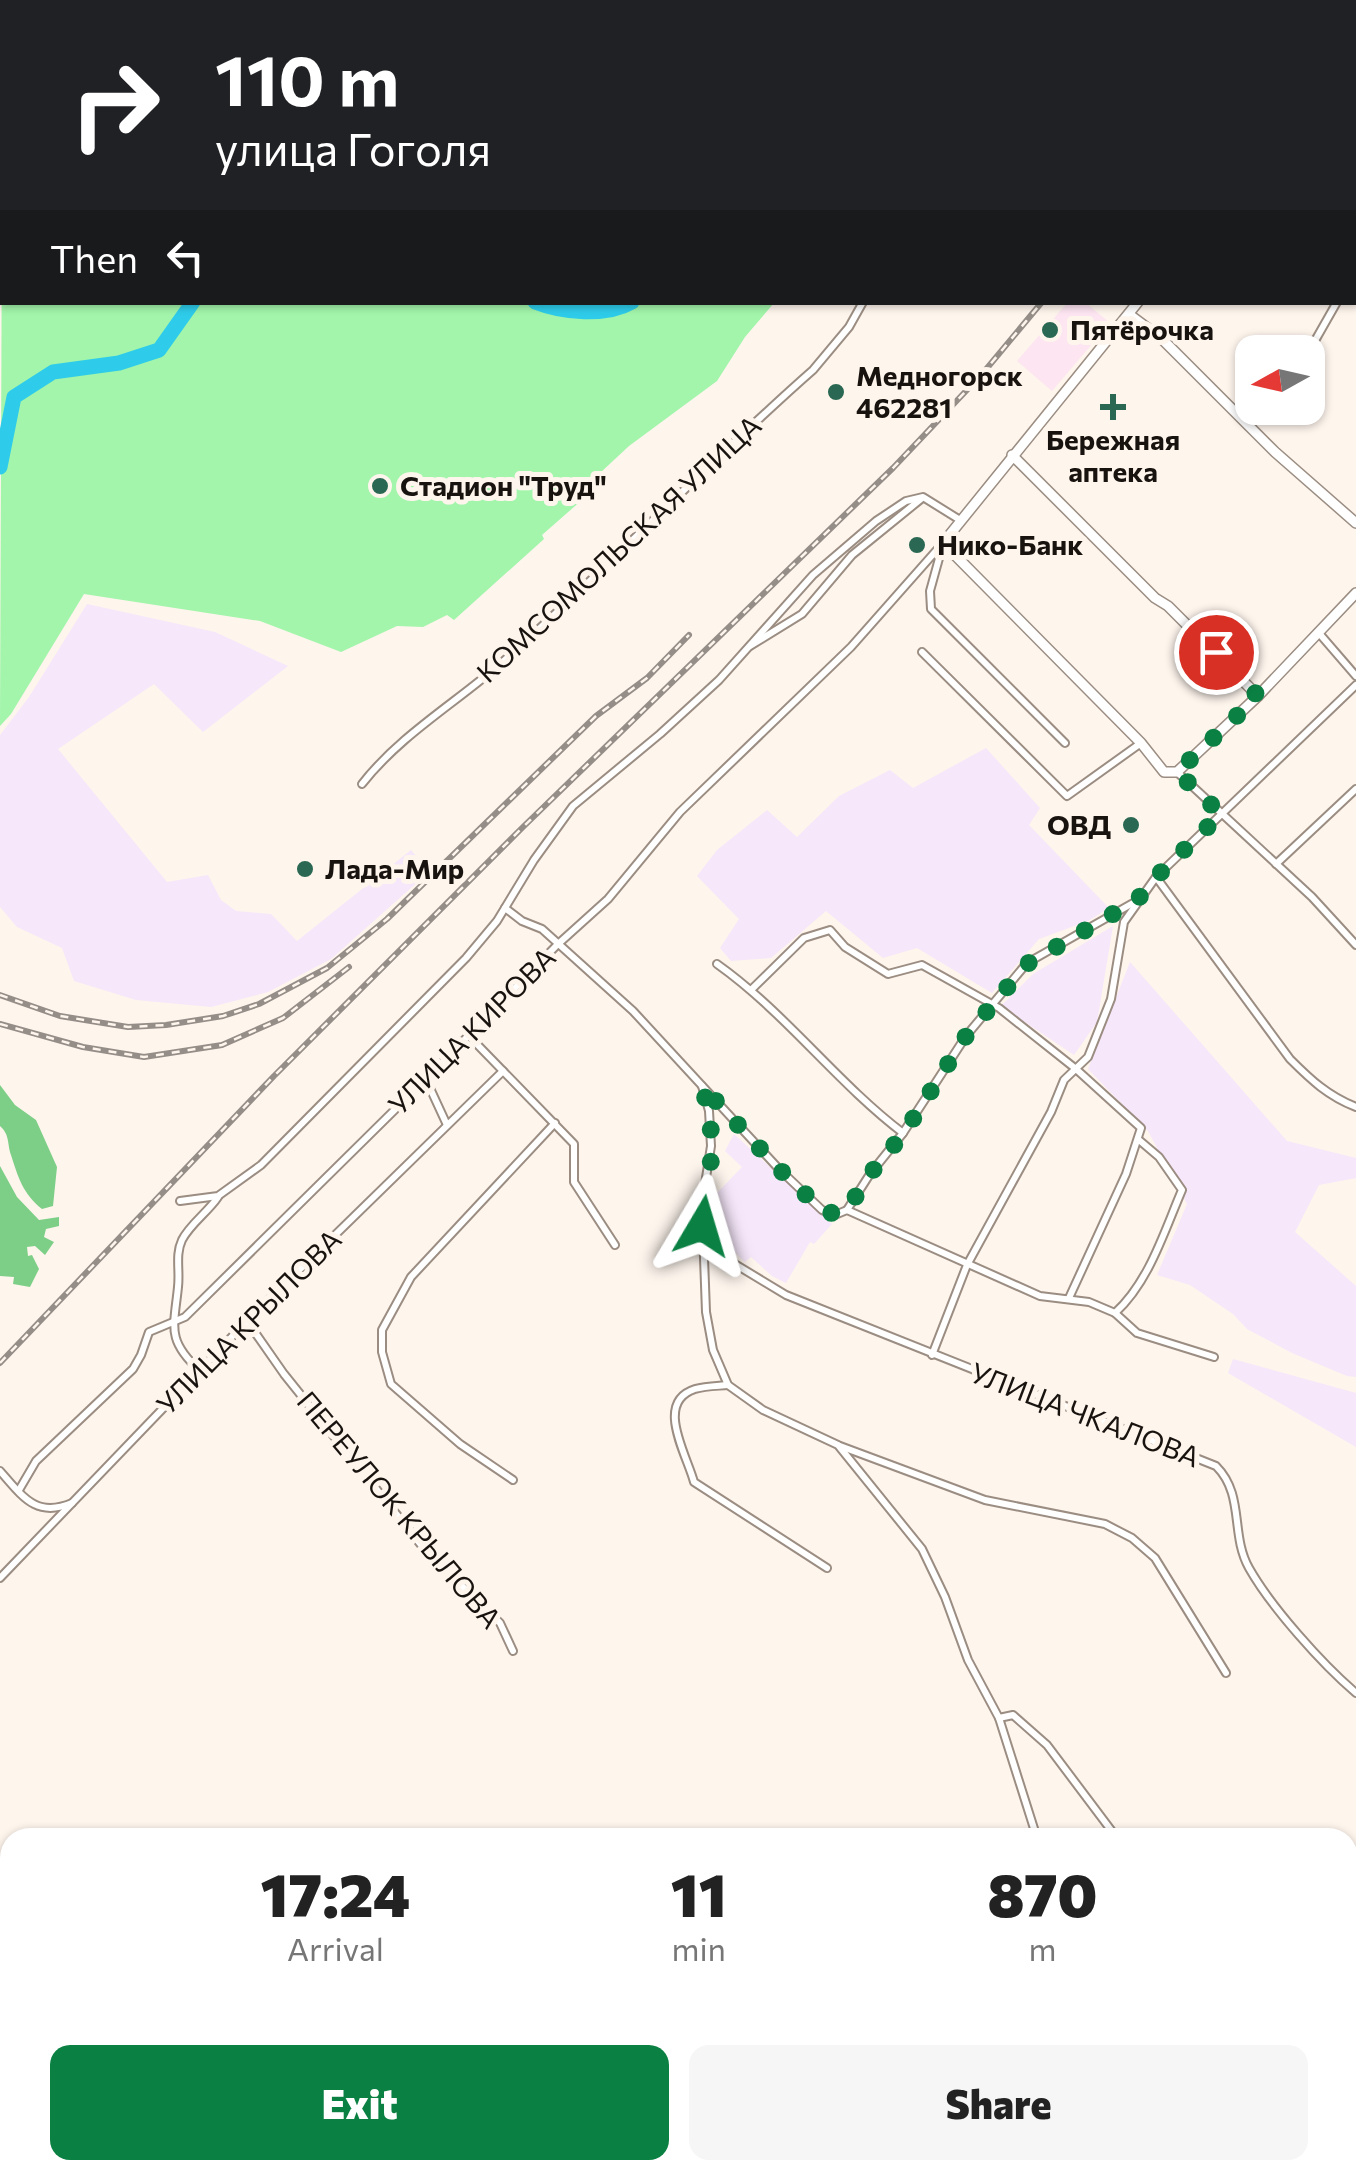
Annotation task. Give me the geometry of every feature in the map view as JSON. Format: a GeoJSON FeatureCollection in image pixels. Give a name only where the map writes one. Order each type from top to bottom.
{"type":"FeatureCollection","features":[{"type":"Feature","properties":{"kind":"street","name":"КОМСОМОЛЬСКАЯ УЛИЦА"},"geometry":{"type":"LineString","coordinates":[[362,784],[400,744],[504,661],[813,370],[849,327],[861,305]]}},
{"type":"Feature","properties":{"kind":"street"},"geometry":{"type":"LineString","coordinates":[[1065,743],[931,608],[930,591],[943,543],[1136,305]]}},
{"type":"Feature","properties":{"kind":"street"},"geometry":{"type":"LineString","coordinates":[[1318,335],[1335,305]]}},
{"type":"Feature","properties":{"kind":"street"},"geometry":{"type":"LineString","coordinates":[[1130,315],[1162,338],[1248,426],[1356,522]]}},
{"type":"Feature","properties":{"kind":"street"},"geometry":{"type":"LineString","coordinates":[[1012,455],[1258,696]]}},
{"type":"Feature","properties":{"kind":"street"},"geometry":{"type":"LineString","coordinates":[[200,1371],[180,1354],[172,1324],[178,1256],[183,1237],[218,1196],[261,1165],[442,986],[505,908],[573,806],[719,680],[812,575],[906,501],[923,496],[960,520]]}},
{"type":"Feature","properties":{"kind":"street"},"geometry":{"type":"LineString","coordinates":[[749,647],[802,614],[852,555],[923,496]]}},
{"type":"Feature","properties":{"kind":"street"},"geometry":{"type":"LineString","coordinates":[[943,543],[1164,772],[1177,772],[1258,696],[1356,593]]}},
{"type":"Feature","properties":{"kind":"street","name":"УЛИЦА КИРОВА"},"geometry":{"type":"LineString","coordinates":[[19,1490],[36,1461],[133,1368],[142,1356],[149,1332],[185,1317],[557,944],[608,899],[680,812],[851,647],[943,543]]}},
{"type":"Feature","properties":{"kind":"street"},"geometry":{"type":"LineString","coordinates":[[1318,631],[1356,676]]}},
{"type":"Feature","properties":{"kind":"street"},"geometry":{"type":"LineString","coordinates":[[922,652],[1067,796],[1140,743]]}},
{"type":"Feature","properties":{"kind":"street"},"geometry":{"type":"LineString","coordinates":[[932,1355],[967,1265],[1051,1112],[1064,1080],[1088,1057],[1111,999],[1124,922],[1137,900],[1156,877],[1356,685]]}},
{"type":"Feature","properties":{"kind":"street"},"geometry":{"type":"LineString","coordinates":[[1177,772],[1312,896],[1356,945]]}},
{"type":"Feature","properties":{"kind":"street"},"geometry":{"type":"LineString","coordinates":[[1276,864],[1356,788]]}},
{"type":"Feature","properties":{"kind":"street"},"geometry":{"type":"LineString","coordinates":[[1156,877],[1290,1059],[1335,1099],[1356,1107]]}},
{"type":"Feature","properties":{"kind":"street"},"geometry":{"type":"LineString","coordinates":[[505,908],[542,929],[634,1011],[778,1168],[822,1210],[835,1214],[847,1210],[904,1133],[966,1036],[1027,964],[1137,900]]}},
{"type":"Feature","properties":{"kind":"street"},"geometry":{"type":"LineString","coordinates":[[752,988],[804,938],[830,930],[844,946],[888,974],[922,965],[993,1002],[1076,1068],[1141,1128],[1069,1298]]}},
{"type":"Feature","properties":{"kind":"street"},"geometry":{"type":"LineString","coordinates":[[717,964],[752,988],[845,1082],[904,1133]]}},
{"type":"Feature","properties":{"kind":"street"},"geometry":{"type":"LineString","coordinates":[[468,1035],[574,1144],[574,1182],[616,1245]]}},
{"type":"Feature","properties":{"kind":"street","name":"УЛИЦА КРЫЛОВА"},"geometry":{"type":"LineString","coordinates":[[0,1578],[247,1321],[503,1071]]}},
{"type":"Feature","properties":{"kind":"street"},"geometry":{"type":"LineString","coordinates":[[429,1086],[447,1125]]}},
{"type":"Feature","properties":{"kind":"street"},"geometry":{"type":"LineString","coordinates":[[702,1086],[709,1111],[711,1146],[702,1203],[706,1312],[713,1350],[728,1385],[762,1410],[838,1445],[985,1500],[1105,1524],[1132,1538],[1155,1558],[1226,1673]]}},
{"type":"Feature","properties":{"kind":"street"},"geometry":{"type":"LineString","coordinates":[[513,1480],[460,1444],[391,1384],[382,1352],[382,1330],[412,1277],[555,1123]]}},
{"type":"Feature","properties":{"kind":"street"},"geometry":{"type":"LineString","coordinates":[[1115,1313],[1131,1299],[1182,1190],[1159,1157],[1139,1140]]}},
{"type":"Feature","properties":{"kind":"street"},"geometry":{"type":"LineString","coordinates":[[180,1201],[218,1196]]}},
{"type":"Feature","properties":{"kind":"street"},"geometry":{"type":"LineString","coordinates":[[847,1210],[1040,1296],[1089,1302],[1115,1313],[1136,1332],[1214,1357]]}},
{"type":"Feature","properties":{"kind":"street","name":"УЛИЦА ЧКАЛОВА"},"geometry":{"type":"LineString","coordinates":[[705,1246],[786,1295],[1216,1466],[1230,1480],[1236,1505],[1237,1539],[1249,1568],[1331,1671],[1356,1694]]}},
{"type":"Feature","properties":{"kind":"street","name":"ПЕРЕУЛОК КРЫЛОВА"},"geometry":{"type":"LineString","coordinates":[[247,1321],[284,1374],[426,1551],[500,1624],[513,1651]]}},
{"type":"Feature","properties":{"kind":"street"},"geometry":{"type":"LineString","coordinates":[[728,1385],[694,1389],[680,1398],[674,1410],[675,1431],[687,1454],[694,1482],[827,1568]]}},
{"type":"Feature","properties":{"kind":"street"},"geometry":{"type":"LineString","coordinates":[[838,1445],[922,1550],[945,1597],[968,1660],[998,1718],[1035,1828]]}},
{"type":"Feature","properties":{"kind":"street"},"geometry":{"type":"LineString","coordinates":[[0,1471],[35,1507],[54,1510],[78,1500]]}},
{"type":"Feature","properties":{"kind":"street"},"geometry":{"type":"LineString","coordinates":[[998,1718],[1013,1715],[1047,1745],[1109,1828]]}},
{"type":"Feature","properties":{"kind":"shaded area"},"geometry":{"type":"Polygon","coordinates":[[[1065,305],[1088,305],[1110,323],[1052,391],[1017,361],[1065,305]]]}},
{"type":"Feature","properties":{"kind":"shaded area"},"geometry":{"type":"Polygon","coordinates":[[[87,604],[215,632],[288,666],[203,732],[154,684],[58,749],[167,882],[208,875],[221,900],[236,911],[271,914],[297,941],[411,850],[429,872],[331,959],[268,992],[211,1007],[136,1000],[74,981],[62,948],[17,927],[0,907],[0,735],[29,697],[87,604]]]}},
{"type":"Feature","properties":{"kind":"shaded area"},"geometry":{"type":"Polygon","coordinates":[[[986,748],[1040,808],[1029,825],[1109,908],[1088,921],[1039,939],[992,993],[917,948],[883,958],[826,911],[771,958],[731,961],[720,948],[739,919],[697,876],[717,850],[767,810],[797,837],[839,796],[890,770],[913,788],[986,748]]]}},
{"type":"Feature","properties":{"kind":"shaded area"},"geometry":{"type":"Polygon","coordinates":[[[1113,926],[1097,1022],[1074,1055],[1001,1006],[1033,974],[1113,926]]]}},
{"type":"Feature","properties":{"kind":"shaded area"},"geometry":{"type":"Polygon","coordinates":[[[1130,962],[1287,1141],[1356,1158],[1356,1178],[1319,1185],[1295,1232],[1356,1286],[1356,1377],[1292,1353],[1247,1329],[1233,1314],[1190,1285],[1157,1275],[1187,1204],[1148,1131],[1088,1069],[1130,962]]]}},
{"type":"Feature","properties":{"kind":"shaded area"},"geometry":{"type":"Polygon","coordinates":[[[734,1134],[832,1224],[814,1244],[810,1242],[786,1283],[751,1257],[745,1262],[713,1232],[724,1218],[712,1207],[720,1198],[716,1194],[742,1167],[725,1151],[734,1134]]]}},
{"type":"Feature","properties":{"kind":"shaded area"},"geometry":{"type":"Polygon","coordinates":[[[1233,1359],[1356,1393],[1356,1447],[1228,1373],[1233,1359]]]}},
{"type":"Feature","properties":{"kind":"green space"},"geometry":{"type":"Polygon","coordinates":[[[2,305],[772,305],[745,337],[717,381],[629,446],[600,473],[583,499],[542,535],[544,539],[454,620],[447,615],[423,627],[397,626],[341,652],[260,621],[84,594],[0,726],[2,305]]]}},
{"type":"Feature","properties":{"kind":"green space"},"geometry":{"type":"Polygon","coordinates":[[[0,1085],[15,1105],[36,1120],[57,1167],[53,1206],[42,1209],[19,1178],[7,1136],[0,1126],[0,1085]]]}},
{"type":"Feature","properties":{"kind":"green space"},"geometry":{"type":"Polygon","coordinates":[[[0,1166],[17,1197],[39,1220],[59,1217],[59,1226],[46,1229],[44,1237],[54,1242],[45,1255],[35,1246],[27,1247],[28,1256],[32,1255],[39,1269],[30,1287],[13,1284],[14,1277],[0,1276],[0,1166]]]}},
{"type":"Feature","properties":{"kind":"waterway"},"geometry":{"type":"LineString","coordinates":[[0,467],[14,397],[53,372],[119,363],[159,350],[191,305]]}},
{"type":"Feature","properties":{"kind":"waterway"},"geometry":{"type":"LineString","coordinates":[[545,305],[584,312],[626,305]]}},
{"type":"Feature","properties":{"kind":"railway"},"geometry":{"type":"LineString","coordinates":[[0,1363],[274,1076],[523,827],[893,468],[983,373],[1040,305]]}},
{"type":"Feature","properties":{"kind":"railway"},"geometry":{"type":"LineString","coordinates":[[0,995],[60,1016],[128,1027],[223,1016],[259,1004],[327,968],[387,919],[596,716],[647,678],[689,635]]}},
{"type":"Feature","properties":{"kind":"railway"},"geometry":{"type":"LineString","coordinates":[[0,1024],[83,1047],[144,1057],[222,1045],[283,1018],[349,967]]}},
{"type":"Feature","properties":{"kind":"place","name":"Пятёрочка"},"geometry":{"type":"Point","coordinates":[1050,330]}},
{"type":"Feature","properties":{"kind":"place","name":"Медногорск 462281"},"geometry":{"type":"Point","coordinates":[836,392]}},
{"type":"Feature","properties":{"kind":"place","name":"Бережная аптека"},"geometry":{"type":"Point","coordinates":[1113,407]}},
{"type":"Feature","properties":{"kind":"place","name":"Стадион \"Труд\""},"geometry":{"type":"Point","coordinates":[380,486]}},
{"type":"Feature","properties":{"kind":"place","name":"Нико-Банк"},"geometry":{"type":"Point","coordinates":[917,545]}},
{"type":"Feature","properties":{"kind":"place","name":"ОВД"},"geometry":{"type":"Point","coordinates":[1131,825]}},
{"type":"Feature","properties":{"kind":"place","name":"Лада-Мир"},"geometry":{"type":"Point","coordinates":[305,869]}},
{"type":"Feature","properties":{"kind":"route"},"geometry":{"type":"LineString","coordinates":[[702,1226],[702,1203],[711,1166],[709,1111],[702,1086],[822,1210],[835,1214],[847,1210],[904,1133],[966,1036],[1027,964],[1137,900],[1221,814],[1177,772],[1258,696],[1216,652]]}}]}
